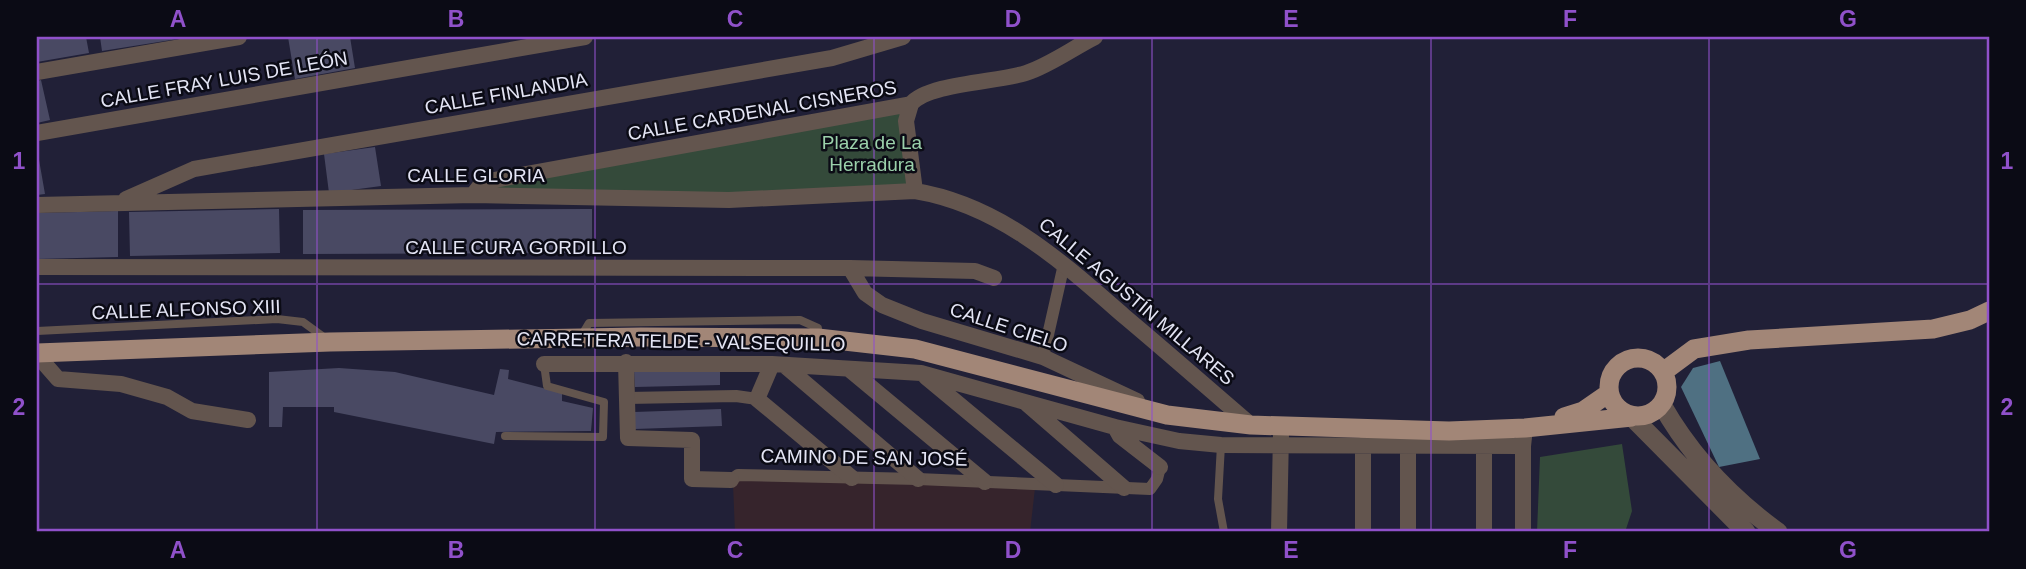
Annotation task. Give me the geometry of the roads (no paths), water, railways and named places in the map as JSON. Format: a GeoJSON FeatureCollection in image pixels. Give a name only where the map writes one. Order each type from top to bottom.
{"type":"FeatureCollection","features":[{"type":"Feature","properties":{"kind":"main road"},"geometry":{"type":"LineString","coordinates":[[1663,372],[1694,349],[1749,340],[1933,329],[1970,320],[1989,311]]}},
{"type":"Feature","properties":{"kind":"main road","name":"CARRETERA TELDE - VALSEQUILLO"},"geometry":{"type":"LineString","coordinates":[[37,354],[330,342],[818,338],[915,349],[1167,415],[1251,425],[1281,436],[1449,431],[1524,437],[1632,416]]}},
{"type":"Feature","properties":{"kind":"main road"},"geometry":{"type":"LineString","coordinates":[[1646,359],[1663,372],[1668,391],[1662,405],[1645,416],[1632,416],[1615,405],[1609,393],[1612,373],[1625,360],[1646,359]]}},
{"type":"Feature","properties":{"kind":"main road","name":"CARRETERA TELDE - VALSEQUILLO"},"geometry":{"type":"LineString","coordinates":[[1524,437],[1583,411],[1609,393]]}},
{"type":"Feature","properties":{"kind":"street"},"geometry":{"type":"LineString","coordinates":[[37,72],[239,37]]}},
{"type":"Feature","properties":{"kind":"street","name":"CALLE FRAY LUIS DE LEÓN"},"geometry":{"type":"LineString","coordinates":[[37,133],[585,37]]}},
{"type":"Feature","properties":{"kind":"street","name":"CALLE FINLANDIA"},"geometry":{"type":"LineString","coordinates":[[120,202],[194,169],[832,58],[903,37]]}},
{"type":"Feature","properties":{"kind":"street","name":"CALLE CARDENAL CISNEROS"},"geometry":{"type":"LineString","coordinates":[[473,195],[483,182],[911,104],[916,98],[933,92],[1027,73],[1095,37]]}},
{"type":"Feature","properties":{"kind":"street"},"geometry":{"type":"LineString","coordinates":[[911,104],[906,121],[915,191]]}},
{"type":"Feature","properties":{"kind":"street","name":"CALLE GLORIA"},"geometry":{"type":"LineString","coordinates":[[37,205],[473,195],[729,200],[915,191]]}},
{"type":"Feature","properties":{"kind":"street","name":"CALLE AGUSTÍN MILLARES"},"geometry":{"type":"LineString","coordinates":[[915,191],[945,196],[1021,231],[1064,264],[1251,425]]}},
{"type":"Feature","properties":{"kind":"street"},"geometry":{"type":"LineString","coordinates":[[1043,357],[1064,264]]}},
{"type":"Feature","properties":{"kind":"street","name":"CALLE CURA GORDILLO"},"geometry":{"type":"LineString","coordinates":[[37,267],[850,268],[975,271],[994,278]]}},
{"type":"Feature","properties":{"kind":"street","name":"CALLE CIELO"},"geometry":{"type":"LineString","coordinates":[[850,268],[865,293],[882,305],[922,321],[1043,357],[1167,415]]}},
{"type":"Feature","properties":{"kind":"street"},"geometry":{"type":"LineString","coordinates":[[37,354],[58,379],[121,384],[167,397],[192,411],[248,420]]}},
{"type":"Feature","properties":{"kind":"street"},"geometry":{"type":"LineString","coordinates":[[544,364],[626,362],[778,365],[922,373],[1115,427],[1179,441],[1221,445],[1281,436],[1363,446],[1484,447],[1524,437],[1523,532]]}},
{"type":"Feature","properties":{"kind":"street","name":"CAMINO DE SAN JOSÉ"},"geometry":{"type":"LineString","coordinates":[[626,362],[628,438],[692,440],[692,479],[731,480],[738,475],[918,478],[1150,489],[1160,467]]}},
{"type":"Feature","properties":{"kind":"street"},"geometry":{"type":"LineString","coordinates":[[757,399],[778,365]]}},
{"type":"Feature","properties":{"kind":"street"},"geometry":{"type":"LineString","coordinates":[[778,365],[918,478]]}},
{"type":"Feature","properties":{"kind":"street"},"geometry":{"type":"LineString","coordinates":[[849,369],[985,482]]}},
{"type":"Feature","properties":{"kind":"street"},"geometry":{"type":"LineString","coordinates":[[922,373],[1056,485]]}},
{"type":"Feature","properties":{"kind":"street"},"geometry":{"type":"LineString","coordinates":[[627,398],[736,396],[757,399],[852,478]]}},
{"type":"Feature","properties":{"kind":"street"},"geometry":{"type":"LineString","coordinates":[[1022,400],[1124,488]]}},
{"type":"Feature","properties":{"kind":"street"},"geometry":{"type":"LineString","coordinates":[[1662,405],[1684,444],[1749,511],[1778,532]]}},
{"type":"Feature","properties":{"kind":"street"},"geometry":{"type":"LineString","coordinates":[[1632,416],[1746,532]]}},
{"type":"Feature","properties":{"kind":"street"},"geometry":{"type":"LineString","coordinates":[[1115,427],[1120,436],[1160,467]]}},
{"type":"Feature","properties":{"kind":"street"},"geometry":{"type":"LineString","coordinates":[[1279,532],[1281,436]]}},
{"type":"Feature","properties":{"kind":"street"},"geometry":{"type":"LineString","coordinates":[[1408,532],[1409,445]]}},
{"type":"Feature","properties":{"kind":"street"},"geometry":{"type":"LineString","coordinates":[[1363,446],[1363,532]]}},
{"type":"Feature","properties":{"kind":"street"},"geometry":{"type":"LineString","coordinates":[[1484,447],[1484,532]]}},
{"type":"Feature","properties":{"kind":"lane","name":"CALLE ALFONSO XIII"},"geometry":{"type":"LineString","coordinates":[[37,331],[277,319],[303,322],[330,342]]}},
{"type":"Feature","properties":{"kind":"lane"},"geometry":{"type":"LineString","coordinates":[[505,436],[603,437],[604,402],[547,386],[544,364]]}},
{"type":"Feature","properties":{"kind":"lane"},"geometry":{"type":"LineString","coordinates":[[1221,445],[1218,499],[1224,532]]}},
{"type":"Feature","properties":{"kind":"water"},"geometry":{"type":"Polygon","coordinates":[[[1720,361],[1760,459],[1719,467],[1681,387],[1693,368],[1720,361]]]}},
{"type":"Feature","properties":{"kind":"park label","name":"Plaza de La Herradura"},"geometry":{"type":"Point","coordinates":[872,153]}}]}
